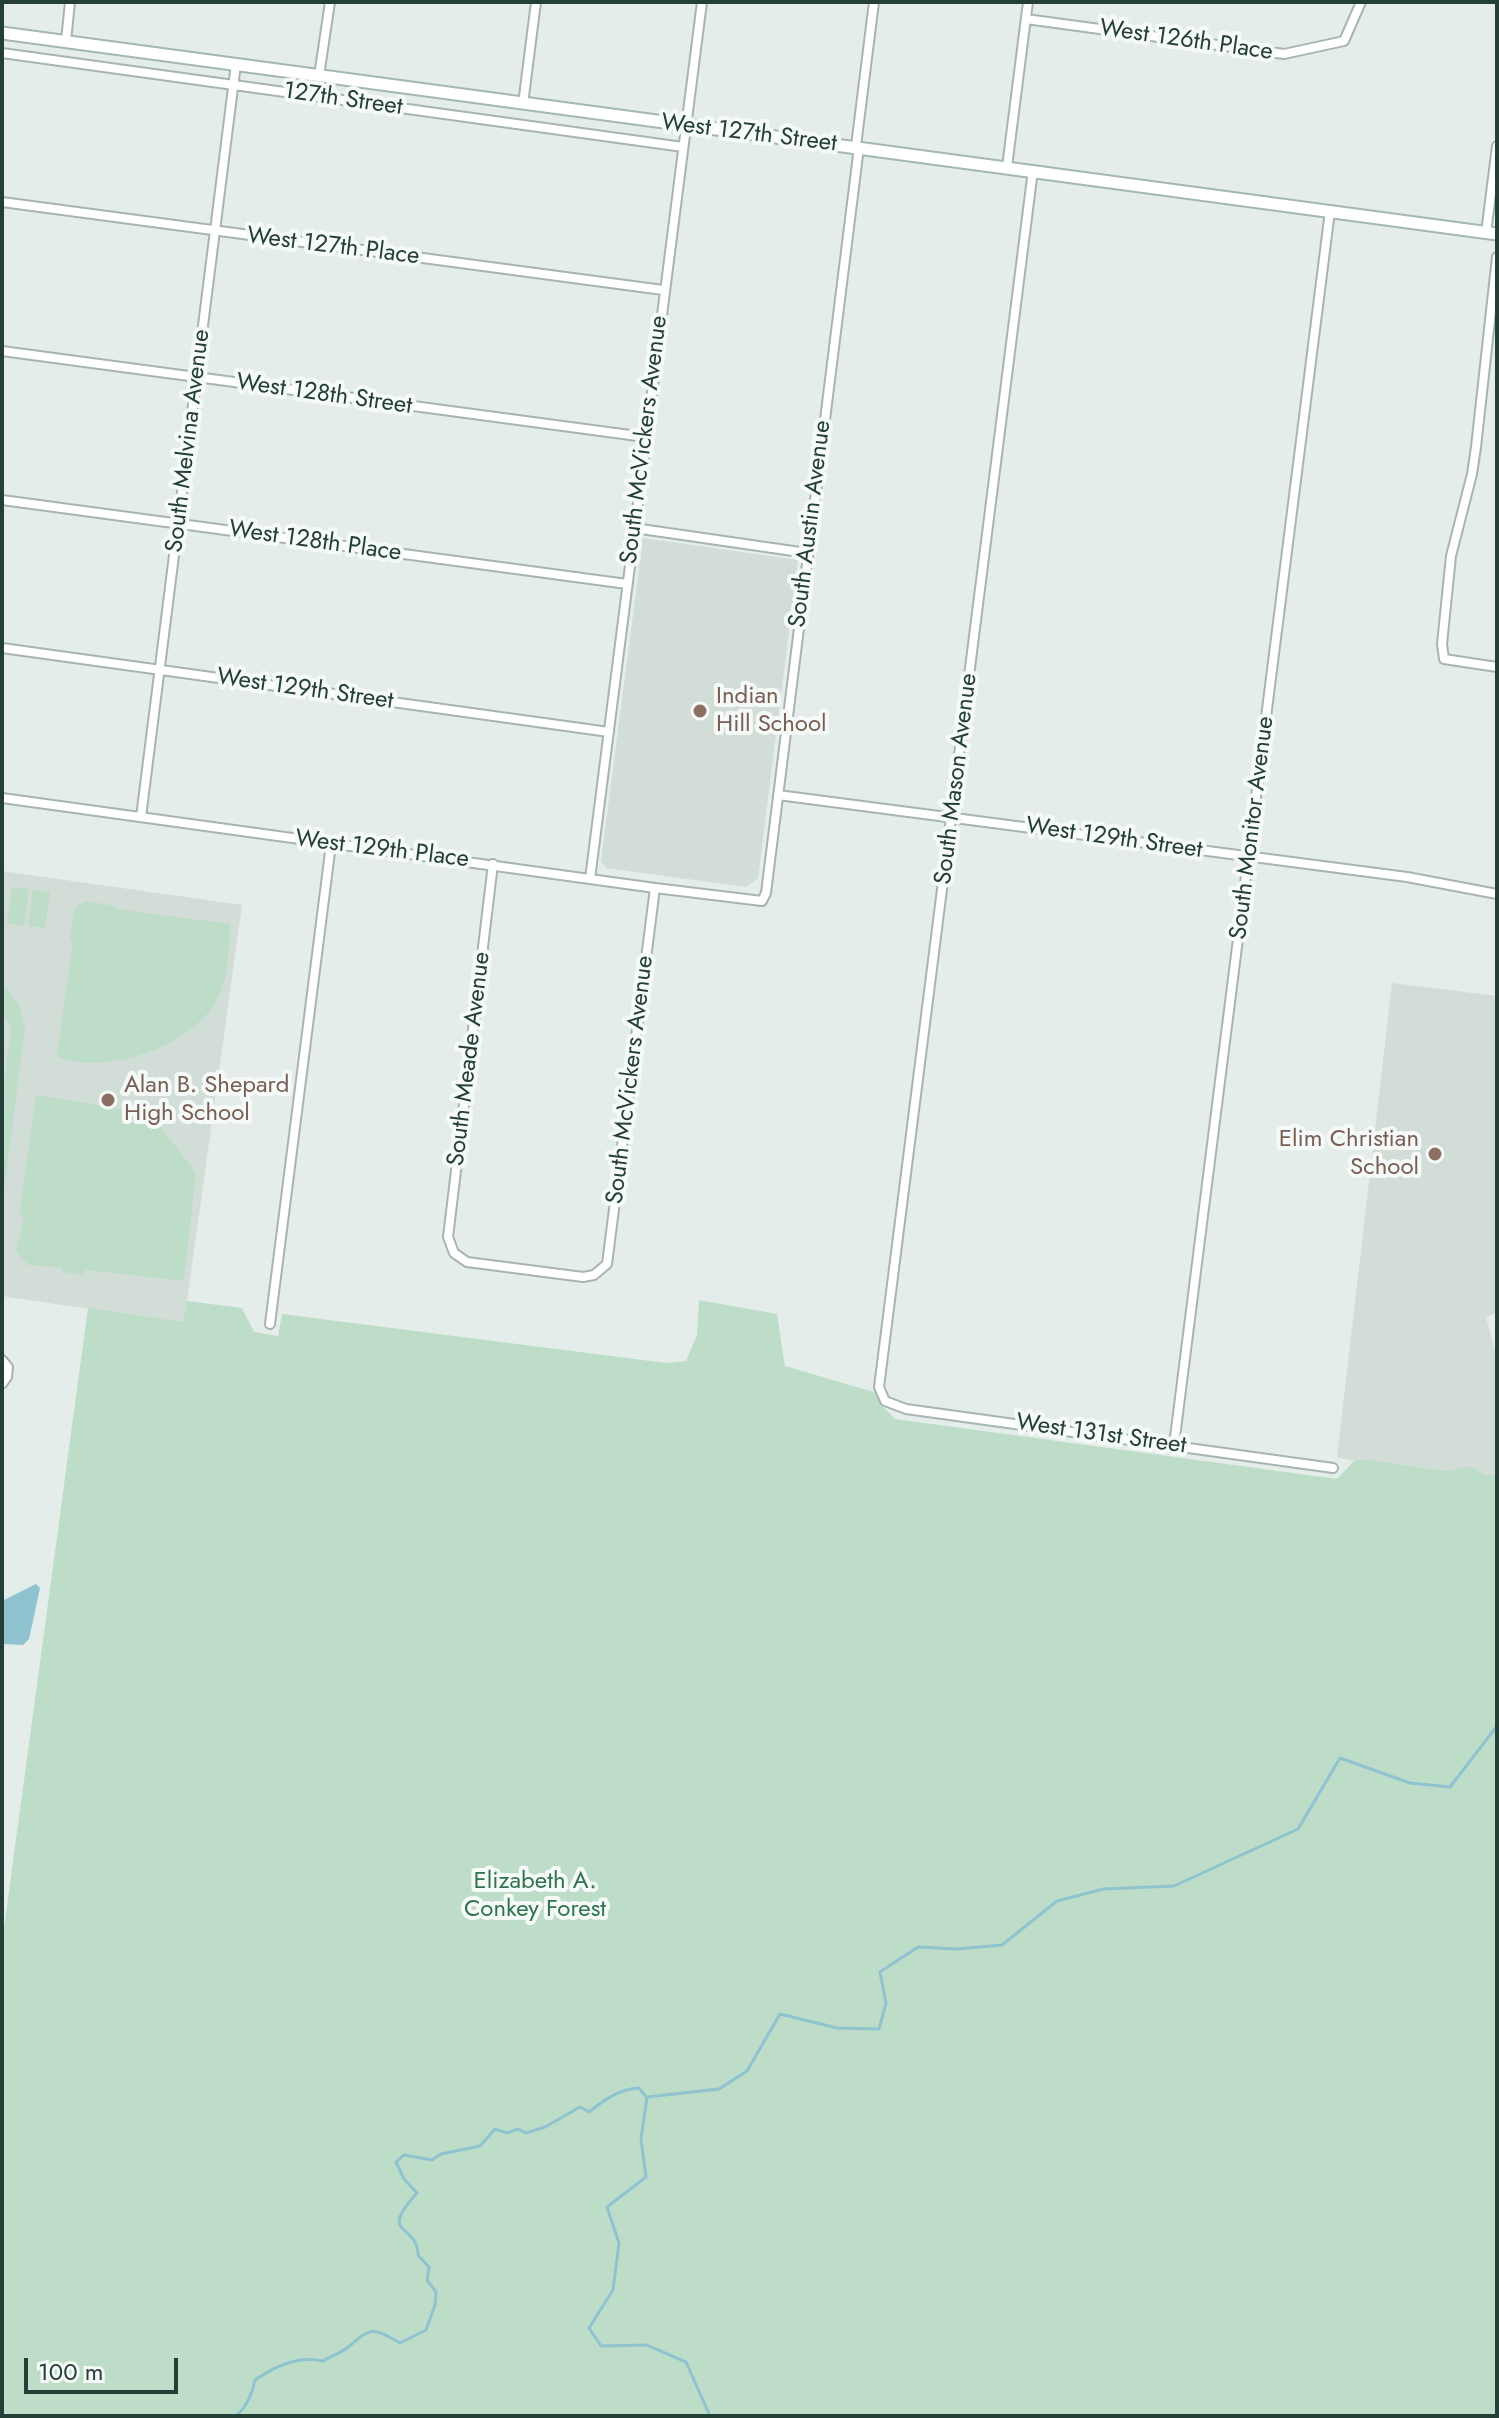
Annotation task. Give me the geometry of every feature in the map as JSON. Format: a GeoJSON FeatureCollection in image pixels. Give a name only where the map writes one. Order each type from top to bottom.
{"type":"FeatureCollection","features":[{"type":"Feature","properties":{"kind":"main road","name":"West 127th Street"},"geometry":{"type":"LineString","coordinates":[[2,33],[1492,234]]}},
{"type":"Feature","properties":{"kind":"street"},"geometry":{"type":"LineString","coordinates":[[66,41],[70,2]]}},
{"type":"Feature","properties":{"kind":"street"},"geometry":{"type":"LineString","coordinates":[[319,76],[330,2]]}},
{"type":"Feature","properties":{"kind":"street"},"geometry":{"type":"LineString","coordinates":[[523,104],[536,2]]}},
{"type":"Feature","properties":{"kind":"street","name":"South McVickers Avenue"},"geometry":{"type":"LineString","coordinates":[[590,879],[702,2]]}},
{"type":"Feature","properties":{"kind":"street","name":"South Austin Avenue"},"geometry":{"type":"LineString","coordinates":[[762,901],[766,893],[874,2]]}},
{"type":"Feature","properties":{"kind":"street"},"geometry":{"type":"LineString","coordinates":[[1007,167],[1028,2]]}},
{"type":"Feature","properties":{"kind":"street","name":"West 126th Place"},"geometry":{"type":"LineString","coordinates":[[1026,19],[1284,54],[1344,41],[1361,2]]}},
{"type":"Feature","properties":{"kind":"street","name":"127th Street"},"geometry":{"type":"LineString","coordinates":[[2,53],[683,147]]}},
{"type":"Feature","properties":{"kind":"street","name":"South Melvina Avenue"},"geometry":{"type":"LineString","coordinates":[[141,817],[236,64]]}},
{"type":"Feature","properties":{"kind":"street"},"geometry":{"type":"LineString","coordinates":[[1492,234],[1497,146]]}},
{"type":"Feature","properties":{"kind":"street","name":"South Mason Avenue"},"geometry":{"type":"LineString","coordinates":[[879,1387],[1033,170]]}},
{"type":"Feature","properties":{"kind":"street","name":"West 127th Place"},"geometry":{"type":"LineString","coordinates":[[2,202],[663,290]]}},
{"type":"Feature","properties":{"kind":"street","name":"South Monitor Avenue"},"geometry":{"type":"LineString","coordinates":[[1174,1445],[1330,211]]}},
{"type":"Feature","properties":{"kind":"street"},"geometry":{"type":"LineString","coordinates":[[1497,257],[1472,474],[1451,556],[1442,644],[1444,659],[1497,667]]}},
{"type":"Feature","properties":{"kind":"street","name":"West 128th Street"},"geometry":{"type":"LineString","coordinates":[[2,351],[645,437]]}},
{"type":"Feature","properties":{"kind":"street","name":"West 128th Place"},"geometry":{"type":"LineString","coordinates":[[2,500],[627,584]]}},
{"type":"Feature","properties":{"kind":"street"},"geometry":{"type":"LineString","coordinates":[[634,528],[807,553]]}},
{"type":"Feature","properties":{"kind":"street","name":"West 129th Street"},"geometry":{"type":"LineString","coordinates":[[2,648],[609,732]]}},
{"type":"Feature","properties":{"kind":"street","name":"West 129th Street"},"geometry":{"type":"LineString","coordinates":[[778,795],[1407,877],[1497,894]]}},
{"type":"Feature","properties":{"kind":"street","name":"West 129th Place"},"geometry":{"type":"LineString","coordinates":[[2,798],[762,901]]}},
{"type":"Feature","properties":{"kind":"street"},"geometry":{"type":"LineString","coordinates":[[270,1324],[331,844]]}},
{"type":"Feature","properties":{"kind":"street","name":"South Meade Avenue"},"geometry":{"type":"LineString","coordinates":[[493,864],[448,1237],[454,1253],[467,1262],[583,1277],[601,1270]]}},
{"type":"Feature","properties":{"kind":"street","name":"South McVickers Avenue"},"geometry":{"type":"LineString","coordinates":[[601,1270],[609,1256],[655,888]]}},
{"type":"Feature","properties":{"kind":"street"},"geometry":{"type":"LineString","coordinates":[[2,1360],[8,1367],[2,1384]]}},
{"type":"Feature","properties":{"kind":"street","name":"West 131st Street"},"geometry":{"type":"LineString","coordinates":[[879,1387],[885,1401],[906,1409],[1333,1468]]}},
{"type":"Feature","properties":{"kind":"shaded area","name":"Indian Hill School"},"geometry":{"type":"Polygon","coordinates":[[[643,538],[798,560],[758,878],[746,887],[606,868],[601,861],[643,538]]]}},
{"type":"Feature","properties":{"kind":"shaded area","name":"Alan B. Shepard High School"},"geometry":{"type":"Polygon","coordinates":[[[2,871],[242,905],[184,1323],[2,1296],[2,871]]]}},
{"type":"Feature","properties":{"kind":"shaded area","name":"Elim Christian School"},"geometry":{"type":"Polygon","coordinates":[[[1392,983],[1497,996],[1497,1313],[1486,1317],[1497,1358],[1497,1474],[1485,1475],[1472,1466],[1445,1471],[1337,1457],[1392,983]]]}},
{"type":"Feature","properties":{"kind":"green space"},"geometry":{"type":"Polygon","coordinates":[[[12,887],[29,889],[24,926],[7,923],[12,887]]]}},
{"type":"Feature","properties":{"kind":"green space"},"geometry":{"type":"Polygon","coordinates":[[[33,890],[50,892],[45,928],[28,926],[33,890]]]}},
{"type":"Feature","properties":{"kind":"green space"},"geometry":{"type":"Polygon","coordinates":[[[85,901],[116,906],[116,909],[230,924],[224,980],[207,1014],[170,1042],[123,1059],[99,1063],[77,1062],[57,1056],[73,941],[70,939],[74,909],[85,901]]]}},
{"type":"Feature","properties":{"kind":"green space"},"geometry":{"type":"Polygon","coordinates":[[[2,984],[19,1004],[25,1027],[2,1206],[2,1100],[11,1029],[2,1008],[2,984]]]}},
{"type":"Feature","properties":{"kind":"green space"},"geometry":{"type":"Polygon","coordinates":[[[36,1095],[151,1114],[196,1173],[184,1281],[85,1270],[84,1275],[62,1272],[62,1268],[28,1265],[16,1251],[24,1217],[19,1215],[36,1095]]]}},
{"type":"Feature","properties":{"kind":"green space","name":"Elizabeth A. Conkey Forest"},"geometry":{"type":"Polygon","coordinates":[[[699,1300],[777,1314],[785,1366],[877,1393],[882,1406],[895,1419],[1337,1479],[1354,1461],[1363,1459],[1445,1471],[1472,1466],[1485,1475],[1497,1474],[1497,2416],[2,2416],[2,1943],[88,1308],[183,1322],[187,1301],[242,1308],[254,1332],[278,1336],[282,1314],[666,1363],[686,1361],[697,1335],[699,1300]]]}},
{"type":"Feature","properties":{"kind":"water"},"geometry":{"type":"Polygon","coordinates":[[[36,1584],[40,1588],[29,1639],[23,1645],[2,1644],[2,1601],[36,1584]]]}},
{"type":"Feature","properties":{"kind":"waterway"},"geometry":{"type":"LineString","coordinates":[[710,2416],[686,2362],[647,2345],[601,2346],[589,2328],[613,2290],[619,2243],[607,2207],[646,2177],[641,2139],[647,2097],[719,2089],[747,2071],[780,2014],[837,2028],[879,2029],[886,2003],[880,1972],[918,1947],[957,1949],[1002,1945],[1057,1901],[1103,1889],[1174,1886],[1298,1829],[1340,1758],[1410,1783],[1450,1787],[1497,1726]]}},
{"type":"Feature","properties":{"kind":"waterway"},"geometry":{"type":"LineString","coordinates":[[235,2416],[248,2400],[255,2380],[279,2366],[305,2359],[323,2361],[367,2333],[377,2332],[400,2343],[426,2330],[436,2292],[427,2280],[429,2267],[399,2223],[417,2193],[404,2179],[396,2162],[404,2155],[432,2160],[441,2154],[480,2146],[495,2129],[507,2133],[518,2129],[526,2133],[545,2127],[580,2107],[589,2112],[625,2090],[639,2088],[647,2098]]}},
{"type":"Feature","properties":{"kind":"place","name":"Indian Hill School"},"geometry":{"type":"Point","coordinates":[700,711]}},
{"type":"Feature","properties":{"kind":"place","name":"Alan B. Shepard High School"},"geometry":{"type":"Point","coordinates":[108,1100]}},
{"type":"Feature","properties":{"kind":"place","name":"Elim Christian School"},"geometry":{"type":"Point","coordinates":[1435,1154]}}]}
